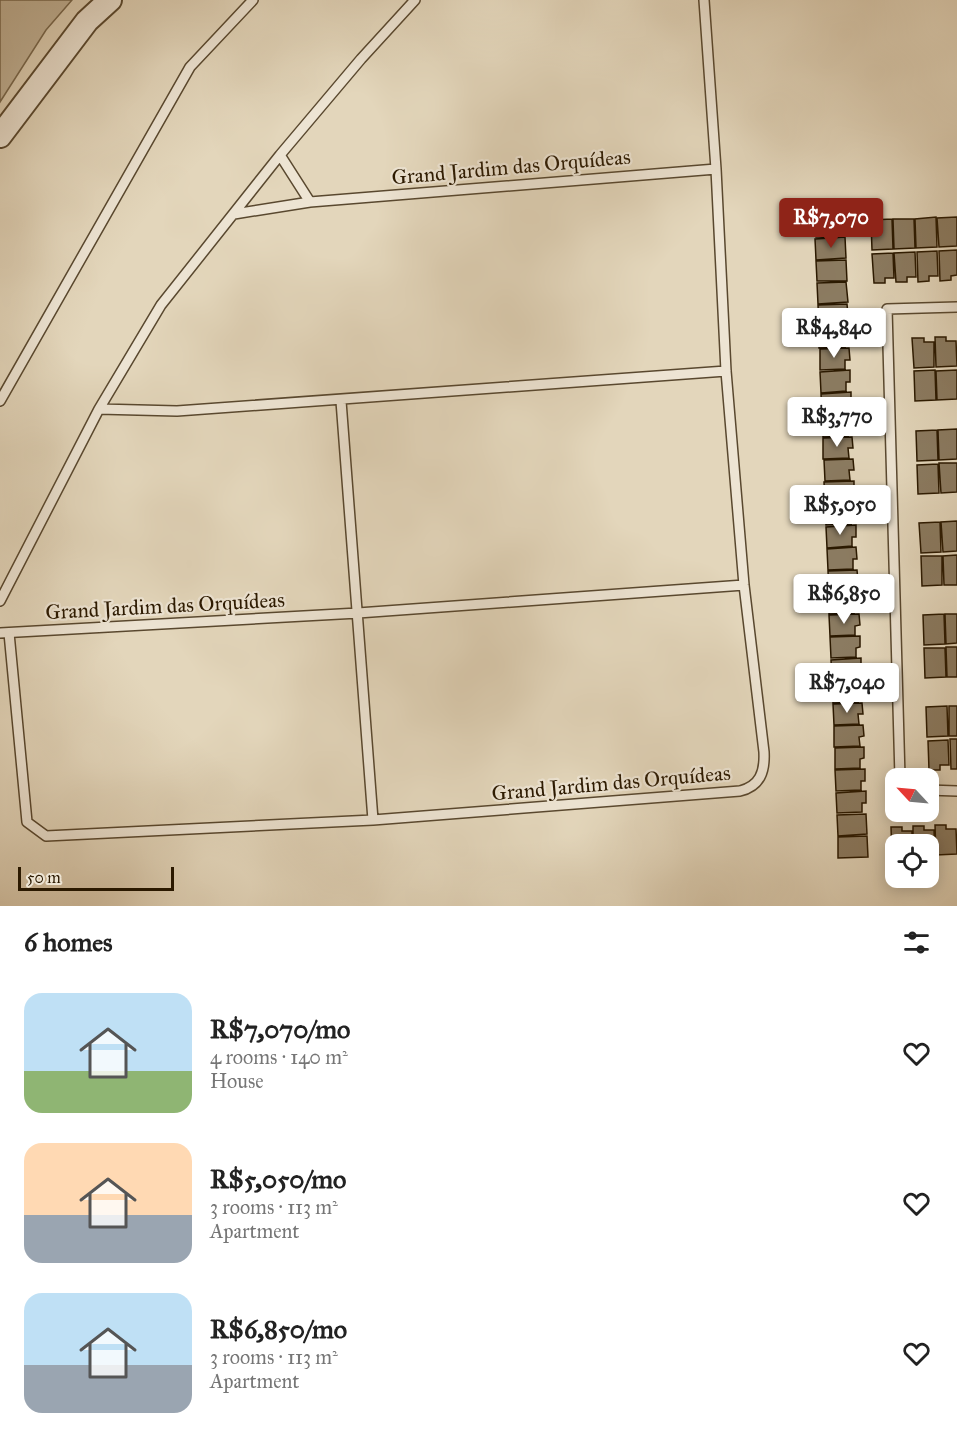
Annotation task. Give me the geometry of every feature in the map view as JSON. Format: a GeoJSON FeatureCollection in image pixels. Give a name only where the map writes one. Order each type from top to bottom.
{"type":"FeatureCollection","features":[{"type":"Feature","properties":{"kind":"street"},"geometry":{"type":"LineString","coordinates":[[0,136],[87,21],[110,0]]}},
{"type":"Feature","properties":{"kind":"lane"},"geometry":{"type":"LineString","coordinates":[[0,401],[190,68],[253,0]]}},
{"type":"Feature","properties":{"kind":"lane"},"geometry":{"type":"LineString","coordinates":[[0,602],[99,409],[161,305],[280,155],[361,59],[416,0]]}},
{"type":"Feature","properties":{"kind":"lane","name":"Grand Jardim das Orquídeas"},"geometry":{"type":"LineString","coordinates":[[704,0],[716,169],[726,370],[744,585],[765,763],[757,783],[750,789],[373,820],[46,836],[27,822],[5,633],[358,613],[744,585]]}},
{"type":"Feature","properties":{"kind":"lane"},"geometry":{"type":"LineString","coordinates":[[280,155],[310,202]]}},
{"type":"Feature","properties":{"kind":"lane","name":"Grand Jardim das Orquídeas"},"geometry":{"type":"LineString","coordinates":[[234,214],[310,202],[716,169]]}},
{"type":"Feature","properties":{"kind":"lane"},"geometry":{"type":"LineString","coordinates":[[900,768],[887,309],[957,307]]}},
{"type":"Feature","properties":{"kind":"lane"},"geometry":{"type":"LineString","coordinates":[[99,409],[177,411],[341,401],[726,370]]}},
{"type":"Feature","properties":{"kind":"lane"},"geometry":{"type":"LineString","coordinates":[[341,401],[373,820]]}},
{"type":"Feature","properties":{"kind":"lane"},"geometry":{"type":"LineString","coordinates":[[939,790],[957,791]]}},
{"type":"Feature","properties":{"kind":"shaded area"},"geometry":{"type":"Polygon","coordinates":[[[0,0],[72,0],[46,30],[0,102],[0,0]]]}},
{"type":"Feature","properties":{"kind":"building"},"geometry":{"type":"Polygon","coordinates":[[[844,215],[845,236],[816,237],[814,216],[844,215]]]}},
{"type":"Feature","properties":{"kind":"building"},"geometry":{"type":"Polygon","coordinates":[[[936,217],[937,247],[916,248],[915,219],[936,217]]]}},
{"type":"Feature","properties":{"kind":"building"},"geometry":{"type":"Polygon","coordinates":[[[957,217],[957,246],[939,247],[937,218],[957,217]]]}},
{"type":"Feature","properties":{"kind":"building"},"geometry":{"type":"Polygon","coordinates":[[[892,219],[893,249],[872,250],[871,220],[892,219]]]}},
{"type":"Feature","properties":{"kind":"building"},"geometry":{"type":"Polygon","coordinates":[[[893,219],[914,219],[915,248],[894,249],[893,219]]]}},
{"type":"Feature","properties":{"kind":"building"},"geometry":{"type":"Polygon","coordinates":[[[845,237],[846,258],[816,260],[815,239],[845,237]]]}},
{"type":"Feature","properties":{"kind":"building"},"geometry":{"type":"Polygon","coordinates":[[[957,250],[957,275],[951,276],[951,280],[940,281],[939,251],[957,250]]]}},
{"type":"Feature","properties":{"kind":"building"},"geometry":{"type":"Polygon","coordinates":[[[937,251],[938,276],[929,276],[929,281],[918,282],[917,252],[937,251]]]}},
{"type":"Feature","properties":{"kind":"building"},"geometry":{"type":"Polygon","coordinates":[[[915,252],[916,277],[907,277],[907,282],[896,282],[894,253],[915,252]]]}},
{"type":"Feature","properties":{"kind":"building"},"geometry":{"type":"Polygon","coordinates":[[[893,253],[894,278],[885,278],[885,283],[874,283],[872,254],[893,253]]]}},
{"type":"Feature","properties":{"kind":"building"},"geometry":{"type":"Polygon","coordinates":[[[846,260],[847,281],[817,281],[816,261],[846,260]]]}},
{"type":"Feature","properties":{"kind":"building"},"geometry":{"type":"Polygon","coordinates":[[[846,282],[848,302],[818,304],[817,283],[846,282]]]}},
{"type":"Feature","properties":{"kind":"building"},"geometry":{"type":"Polygon","coordinates":[[[847,304],[848,315],[844,315],[844,325],[819,326],[818,305],[847,304]]]}},
{"type":"Feature","properties":{"kind":"building"},"geometry":{"type":"Polygon","coordinates":[[[848,326],[849,337],[844,337],[845,347],[819,348],[819,327],[848,326]]]}},
{"type":"Feature","properties":{"kind":"building"},"geometry":{"type":"Polygon","coordinates":[[[935,337],[946,337],[946,341],[956,341],[957,366],[936,367],[935,337]]]}},
{"type":"Feature","properties":{"kind":"building"},"geometry":{"type":"Polygon","coordinates":[[[912,338],[924,338],[924,342],[934,342],[934,367],[914,368],[912,338]]]}},
{"type":"Feature","properties":{"kind":"building"},"geometry":{"type":"Polygon","coordinates":[[[849,348],[850,360],[845,360],[845,369],[820,370],[820,349],[849,348]]]}},
{"type":"Feature","properties":{"kind":"building"},"geometry":{"type":"Polygon","coordinates":[[[850,370],[850,382],[846,382],[846,391],[821,393],[820,372],[850,370]]]}},
{"type":"Feature","properties":{"kind":"building"},"geometry":{"type":"Polygon","coordinates":[[[935,370],[936,400],[915,401],[914,371],[935,370]]]}},
{"type":"Feature","properties":{"kind":"building"},"geometry":{"type":"Polygon","coordinates":[[[957,370],[957,399],[937,400],[936,371],[957,370]]]}},
{"type":"Feature","properties":{"kind":"building"},"geometry":{"type":"Polygon","coordinates":[[[851,392],[851,404],[847,404],[847,414],[822,415],[821,394],[851,392]]]}},
{"type":"Feature","properties":{"kind":"building"},"geometry":{"type":"Polygon","coordinates":[[[852,415],[852,426],[848,426],[848,436],[823,437],[822,416],[852,415]]]}},
{"type":"Feature","properties":{"kind":"building"},"geometry":{"type":"Polygon","coordinates":[[[957,429],[957,459],[939,460],[938,430],[957,429]]]}},
{"type":"Feature","properties":{"kind":"building"},"geometry":{"type":"Polygon","coordinates":[[[937,430],[938,460],[917,461],[916,431],[937,430]]]}},
{"type":"Feature","properties":{"kind":"building"},"geometry":{"type":"Polygon","coordinates":[[[852,437],[853,448],[848,448],[849,458],[823,459],[823,438],[852,437]]]}},
{"type":"Feature","properties":{"kind":"building"},"geometry":{"type":"Polygon","coordinates":[[[853,459],[854,470],[849,470],[850,480],[825,481],[824,460],[853,459]]]}},
{"type":"Feature","properties":{"kind":"building"},"geometry":{"type":"Polygon","coordinates":[[[939,463],[957,463],[957,492],[941,493],[939,463]]]}},
{"type":"Feature","properties":{"kind":"building"},"geometry":{"type":"Polygon","coordinates":[[[938,464],[939,493],[918,494],[917,465],[938,464]]]}},
{"type":"Feature","properties":{"kind":"building"},"geometry":{"type":"Polygon","coordinates":[[[854,481],[854,492],[850,493],[850,502],[825,503],[824,482],[854,481]]]}},
{"type":"Feature","properties":{"kind":"building"},"geometry":{"type":"Polygon","coordinates":[[[855,503],[855,514],[851,515],[851,524],[826,525],[825,505],[855,503]]]}},
{"type":"Feature","properties":{"kind":"building"},"geometry":{"type":"Polygon","coordinates":[[[957,521],[957,551],[943,552],[941,522],[957,521]]]}},
{"type":"Feature","properties":{"kind":"building"},"geometry":{"type":"Polygon","coordinates":[[[940,522],[941,552],[921,553],[919,523],[940,522]]]}},
{"type":"Feature","properties":{"kind":"building"},"geometry":{"type":"Polygon","coordinates":[[[856,525],[856,537],[852,537],[852,546],[827,548],[826,527],[856,525]]]}},
{"type":"Feature","properties":{"kind":"building"},"geometry":{"type":"Polygon","coordinates":[[[856,547],[857,559],[853,559],[853,569],[828,570],[827,549],[856,547]]]}},
{"type":"Feature","properties":{"kind":"building"},"geometry":{"type":"Polygon","coordinates":[[[957,555],[957,585],[944,585],[943,556],[957,555]]]}},
{"type":"Feature","properties":{"kind":"building"},"geometry":{"type":"Polygon","coordinates":[[[921,556],[942,556],[942,585],[922,586],[921,556]]]}},
{"type":"Feature","properties":{"kind":"building"},"geometry":{"type":"Polygon","coordinates":[[[857,570],[858,581],[853,581],[854,591],[829,592],[828,571],[857,570]]]}},
{"type":"Feature","properties":{"kind":"building"},"geometry":{"type":"Polygon","coordinates":[[[858,592],[858,603],[854,603],[854,613],[829,614],[829,593],[858,592]]]}},
{"type":"Feature","properties":{"kind":"building"},"geometry":{"type":"Polygon","coordinates":[[[859,614],[860,625],[855,626],[855,635],[830,636],[829,615],[859,614]]]}},
{"type":"Feature","properties":{"kind":"building"},"geometry":{"type":"Polygon","coordinates":[[[944,614],[945,644],[924,645],[923,615],[944,614]]]}},
{"type":"Feature","properties":{"kind":"building"},"geometry":{"type":"Polygon","coordinates":[[[945,614],[957,614],[957,643],[946,644],[945,614]]]}},
{"type":"Feature","properties":{"kind":"building"},"geometry":{"type":"Polygon","coordinates":[[[860,636],[860,647],[856,648],[856,657],[831,658],[830,637],[860,636]]]}},
{"type":"Feature","properties":{"kind":"building"},"geometry":{"type":"Polygon","coordinates":[[[946,647],[957,647],[957,677],[947,677],[946,647]]]}},
{"type":"Feature","properties":{"kind":"building"},"geometry":{"type":"Polygon","coordinates":[[[924,648],[945,648],[946,677],[925,678],[924,648]]]}},
{"type":"Feature","properties":{"kind":"building"},"geometry":{"type":"Polygon","coordinates":[[[861,658],[861,670],[857,670],[857,679],[832,681],[831,660],[861,658]]]}},
{"type":"Feature","properties":{"kind":"building"},"geometry":{"type":"Polygon","coordinates":[[[861,680],[862,692],[857,692],[858,702],[833,703],[832,682],[861,680]]]}},
{"type":"Feature","properties":{"kind":"building"},"geometry":{"type":"Polygon","coordinates":[[[862,703],[863,714],[858,714],[859,724],[834,725],[833,704],[862,703]]]}},
{"type":"Feature","properties":{"kind":"building"},"geometry":{"type":"Polygon","coordinates":[[[947,706],[948,736],[927,737],[926,707],[947,706]]]}},
{"type":"Feature","properties":{"kind":"building"},"geometry":{"type":"Polygon","coordinates":[[[949,706],[957,706],[957,736],[949,736],[949,706]]]}},
{"type":"Feature","properties":{"kind":"building"},"geometry":{"type":"Polygon","coordinates":[[[863,725],[864,736],[859,737],[860,746],[834,747],[834,726],[863,725]]]}},
{"type":"Feature","properties":{"kind":"building"},"geometry":{"type":"Polygon","coordinates":[[[950,739],[957,739],[957,769],[951,769],[950,739]]]}},
{"type":"Feature","properties":{"kind":"building"},"geometry":{"type":"Polygon","coordinates":[[[948,740],[949,765],[940,765],[940,770],[929,768],[928,741],[948,740]]]}},
{"type":"Feature","properties":{"kind":"building"},"geometry":{"type":"Polygon","coordinates":[[[864,747],[864,758],[860,759],[860,768],[835,769],[835,748],[864,747]]]}},
{"type":"Feature","properties":{"kind":"building"},"geometry":{"type":"Polygon","coordinates":[[[865,769],[865,781],[861,781],[861,790],[836,791],[835,770],[865,769]]]}},
{"type":"Feature","properties":{"kind":"building"},"geometry":{"type":"Polygon","coordinates":[[[866,791],[866,803],[862,803],[862,812],[837,813],[836,793],[866,791]]]}},
{"type":"Feature","properties":{"kind":"building"},"geometry":{"type":"Polygon","coordinates":[[[866,814],[867,834],[838,836],[837,815],[866,814]]]}},
{"type":"Feature","properties":{"kind":"building"},"geometry":{"type":"Polygon","coordinates":[[[935,825],[946,825],[946,829],[956,829],[957,854],[939,855],[939,834],[935,834],[935,825]]]}},
{"type":"Feature","properties":{"kind":"building"},"geometry":{"type":"Polygon","coordinates":[[[913,826],[924,826],[924,830],[934,830],[934,834],[913,834],[913,826]]]}},
{"type":"Feature","properties":{"kind":"building"},"geometry":{"type":"Polygon","coordinates":[[[891,827],[902,827],[902,831],[912,831],[912,834],[891,834],[891,827]]]}},
{"type":"Feature","properties":{"kind":"building"},"geometry":{"type":"Polygon","coordinates":[[[867,836],[868,857],[838,858],[838,837],[867,836]]]}}]}
